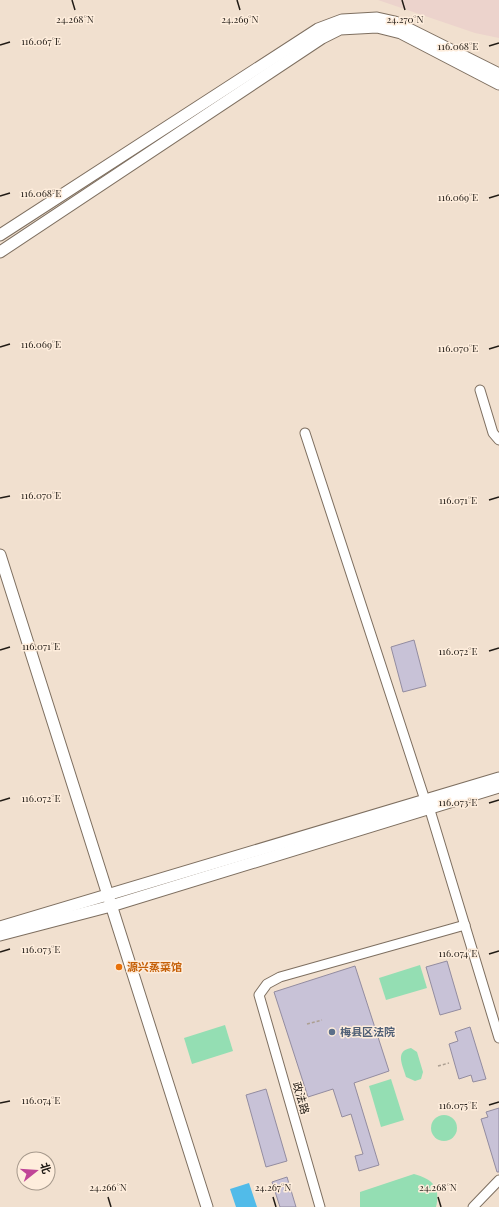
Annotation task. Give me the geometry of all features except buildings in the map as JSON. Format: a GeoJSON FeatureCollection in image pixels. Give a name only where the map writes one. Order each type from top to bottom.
{"type":"FeatureCollection","features":[{"type":"Feature","properties":{"kind":"street"},"geometry":{"type":"LineString","coordinates":[[0,234],[318,29],[342,20],[377,18],[395,22],[499,74]]}},
{"type":"Feature","properties":{"kind":"street"},"geometry":{"type":"LineString","coordinates":[[0,252],[322,38],[340,29],[377,26],[400,33],[499,84]]}},
{"type":"Feature","properties":{"kind":"street"},"geometry":{"type":"LineString","coordinates":[[480,390],[493,433],[499,440]]}},
{"type":"Feature","properties":{"kind":"street"},"geometry":{"type":"LineString","coordinates":[[304,433],[427,804],[499,1038]]}},
{"type":"Feature","properties":{"kind":"street"},"geometry":{"type":"LineString","coordinates":[[0,555],[206,1207]]}},
{"type":"Feature","properties":{"kind":"street"},"geometry":{"type":"LineString","coordinates":[[0,935],[111,906],[427,804],[499,778]]}},
{"type":"Feature","properties":{"kind":"street"},"geometry":{"type":"LineString","coordinates":[[0,927],[427,804],[499,787]]}},
{"type":"Feature","properties":{"kind":"street","name":"政法路"},"geometry":{"type":"LineString","coordinates":[[320,1207],[259,995],[267,984],[280,977],[465,925]]}},
{"type":"Feature","properties":{"kind":"street"},"geometry":{"type":"LineString","coordinates":[[473,1207],[499,1180]]}},
{"type":"Feature","properties":{"kind":"path"},"geometry":{"type":"LineString","coordinates":[[307,1024],[322,1020]]}},
{"type":"Feature","properties":{"kind":"path"},"geometry":{"type":"LineString","coordinates":[[438,1066],[449,1063]]}},
{"type":"Feature","properties":{"kind":"shaded area"},"geometry":{"type":"Polygon","coordinates":[[[378,0],[499,0],[499,38],[475,33],[378,0]]]}},
{"type":"Feature","properties":{"kind":"green space"},"geometry":{"type":"Polygon","coordinates":[[[420,965],[427,988],[386,1000],[379,978],[420,965]]]}},
{"type":"Feature","properties":{"kind":"green space"},"geometry":{"type":"Polygon","coordinates":[[[225,1025],[233,1051],[192,1064],[184,1038],[225,1025]]]}},
{"type":"Feature","properties":{"kind":"green space"},"geometry":{"type":"Polygon","coordinates":[[[411,1048],[417,1052],[423,1072],[421,1079],[415,1081],[406,1077],[401,1060],[403,1052],[411,1048]]]}},
{"type":"Feature","properties":{"kind":"green space"},"geometry":{"type":"Polygon","coordinates":[[[391,1079],[404,1120],[381,1127],[369,1086],[391,1079]]]}},
{"type":"Feature","properties":{"kind":"green space"},"geometry":{"type":"Polygon","coordinates":[[[444,1115],[454,1118],[457,1128],[454,1138],[444,1141],[434,1138],[431,1128],[434,1118],[444,1115]]]}},
{"type":"Feature","properties":{"kind":"green space"},"geometry":{"type":"Polygon","coordinates":[[[414,1174],[426,1178],[434,1185],[437,1194],[436,1207],[360,1207],[360,1192],[414,1174]]]}},
{"type":"Feature","properties":{"kind":"water"},"geometry":{"type":"Polygon","coordinates":[[[249,1183],[257,1207],[236,1207],[230,1189],[249,1183]]]}},
{"type":"Feature","properties":{"kind":"place","name":"源兴蒸菜馆"},"geometry":{"type":"Point","coordinates":[119,967]}},
{"type":"Feature","properties":{"kind":"place","name":"梅县区法院"},"geometry":{"type":"Point","coordinates":[332,1032]}}]}
